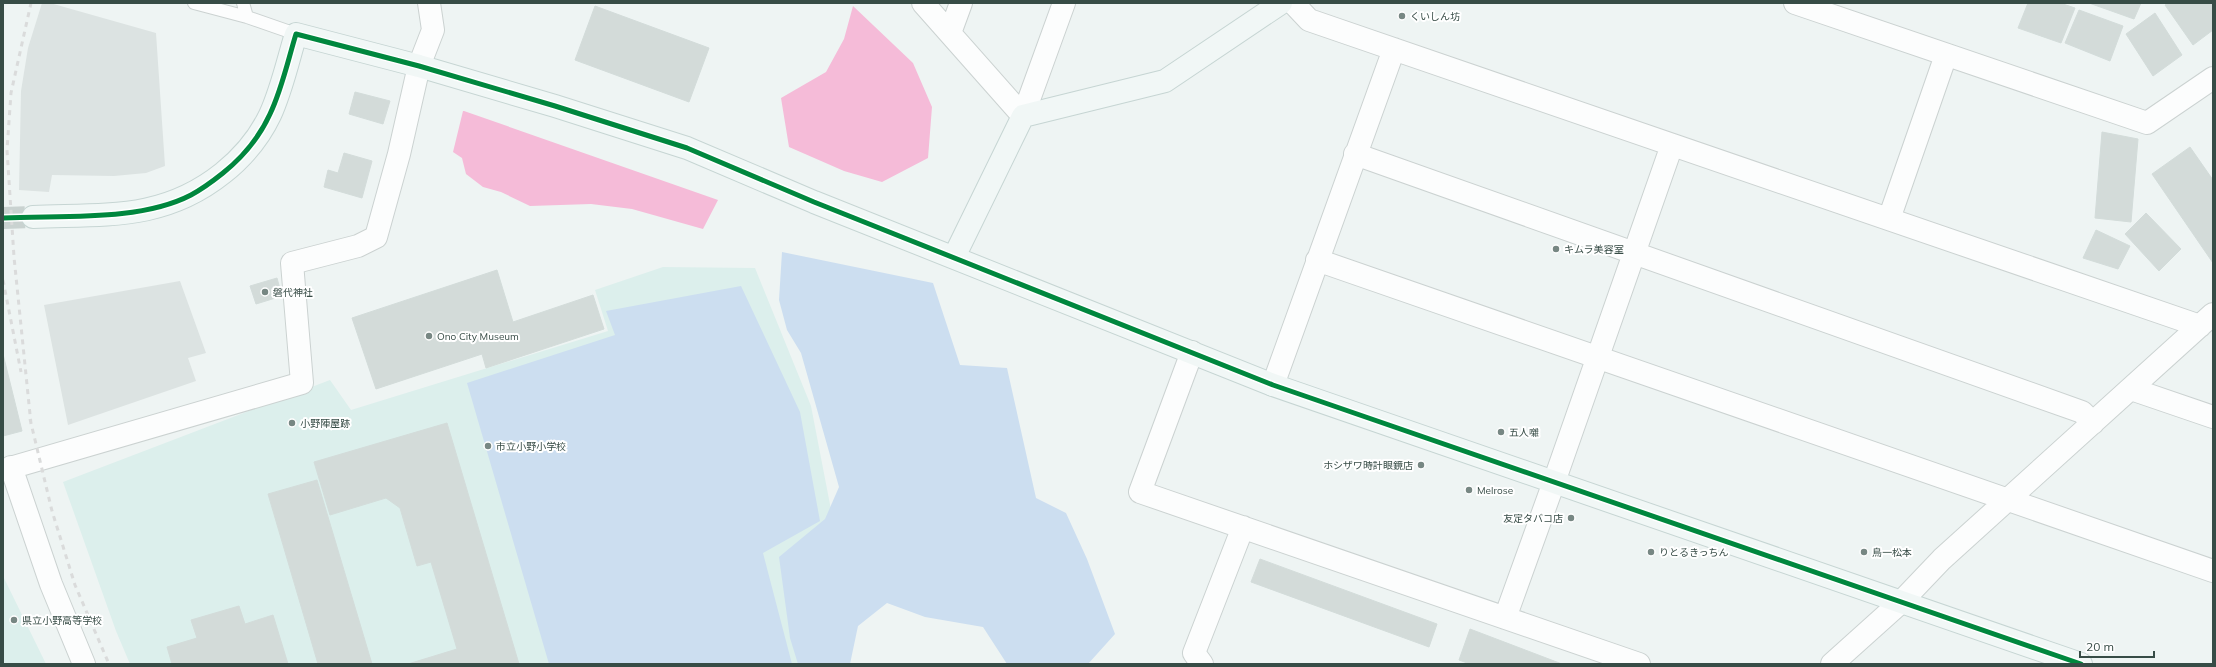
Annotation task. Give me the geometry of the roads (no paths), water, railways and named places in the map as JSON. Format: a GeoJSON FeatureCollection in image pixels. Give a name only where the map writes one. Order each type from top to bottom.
{"type":"FeatureCollection","features":[{"type":"Feature","properties":{"kind":"street"},"geometry":{"type":"LineString","coordinates":[[84,664],[51,584],[7,468],[302,383],[292,263],[358,246],[376,237],[399,154],[419,66],[433,30],[429,3]]}},
{"type":"Feature","properties":{"kind":"street"},"geometry":{"type":"LineString","coordinates":[[923,3],[1023,116]]}},
{"type":"Feature","properties":{"kind":"street"},"geometry":{"type":"LineString","coordinates":[[950,33],[961,3]]}},
{"type":"Feature","properties":{"kind":"street"},"geometry":{"type":"LineString","coordinates":[[954,257],[1023,116],[1064,3]]}},
{"type":"Feature","properties":{"kind":"street"},"geometry":{"type":"LineString","coordinates":[[1023,116],[1165,81],[1281,3]]}},
{"type":"Feature","properties":{"kind":"street"},"geometry":{"type":"LineString","coordinates":[[1293,3],[1309,20],[1889,219],[2207,320]]}},
{"type":"Feature","properties":{"kind":"street"},"geometry":{"type":"LineString","coordinates":[[1795,3],[2147,124],[2213,78]]}},
{"type":"Feature","properties":{"kind":"street"},"geometry":{"type":"LineString","coordinates":[[32,217],[125,214],[163,206],[191,196],[210,183],[245,153],[259,135],[276,99],[296,34],[419,66],[555,106],[687,148],[814,202],[1273,385],[2081,664]]}},
{"type":"Feature","properties":{"kind":"street"},"geometry":{"type":"LineString","coordinates":[[1273,385],[1394,49]]}},
{"type":"Feature","properties":{"kind":"street"},"geometry":{"type":"LineString","coordinates":[[1889,219],[1946,55]]}},
{"type":"Feature","properties":{"kind":"street"},"geometry":{"type":"LineString","coordinates":[[1505,618],[1672,145]]}},
{"type":"Feature","properties":{"kind":"street"},"geometry":{"type":"LineString","coordinates":[[1355,154],[2082,412],[2093,423]]}},
{"type":"Feature","properties":{"kind":"street"},"geometry":{"type":"LineString","coordinates":[[1317,260],[2213,571]]}},
{"type":"Feature","properties":{"kind":"street"},"geometry":{"type":"LineString","coordinates":[[1832,664],[1901,602],[1942,559],[2207,320]]}},
{"type":"Feature","properties":{"kind":"street"},"geometry":{"type":"LineString","coordinates":[[1192,352],[1140,492],[1639,664]]}},
{"type":"Feature","properties":{"kind":"street"},"geometry":{"type":"LineString","coordinates":[[2131,388],[2213,417]]}},
{"type":"Feature","properties":{"kind":"street"},"geometry":{"type":"LineString","coordinates":[[1202,664],[1194,653],[1243,527]]}},
{"type":"Feature","properties":{"kind":"lane"},"geometry":{"type":"LineString","coordinates":[[194,3],[247,17],[296,34]]}},
{"type":"Feature","properties":{"kind":"lane"},"geometry":{"type":"LineString","coordinates":[[243,3],[247,17]]}},
{"type":"Feature","properties":{"kind":"tunnel"},"geometry":{"type":"LineString","coordinates":[[3,218],[33,217]]}},
{"type":"Feature","properties":{"kind":"railway"},"geometry":{"type":"LineString","coordinates":[[31,3],[11,93],[7,150],[14,257],[31,424]]}},
{"type":"Feature","properties":{"kind":"railway"},"geometry":{"type":"LineString","coordinates":[[3,280],[21,372]]}},
{"type":"Feature","properties":{"kind":"railway"},"geometry":{"type":"LineString","coordinates":[[30,419],[52,511],[75,585],[109,664]]}},
{"type":"Feature","properties":{"kind":"place","name":"くいしん坊"},"geometry":{"type":"Point","coordinates":[1402,16]}},
{"type":"Feature","properties":{"kind":"place","name":"キムラ美容室"},"geometry":{"type":"Point","coordinates":[1556,249]}},
{"type":"Feature","properties":{"kind":"place","name":"磐代神社"},"geometry":{"type":"Point","coordinates":[265,292]}},
{"type":"Feature","properties":{"kind":"place","name":"Ono City Museum"},"geometry":{"type":"Point","coordinates":[429,336]}},
{"type":"Feature","properties":{"kind":"place","name":"小野陣屋跡"},"geometry":{"type":"Point","coordinates":[292,423]}},
{"type":"Feature","properties":{"kind":"place","name":"五人囃"},"geometry":{"type":"Point","coordinates":[1501,432]}},
{"type":"Feature","properties":{"kind":"place","name":"市立小野小学校"},"geometry":{"type":"Point","coordinates":[488,446]}},
{"type":"Feature","properties":{"kind":"place","name":"ホシザワ時計眼鏡店"},"geometry":{"type":"Point","coordinates":[1421,465]}},
{"type":"Feature","properties":{"kind":"place","name":"Melrose"},"geometry":{"type":"Point","coordinates":[1469,490]}},
{"type":"Feature","properties":{"kind":"place","name":"友定タバコ店"},"geometry":{"type":"Point","coordinates":[1571,518]}},
{"type":"Feature","properties":{"kind":"place","name":"りとるきっちん"},"geometry":{"type":"Point","coordinates":[1651,552]}},
{"type":"Feature","properties":{"kind":"place","name":"鳥一松本"},"geometry":{"type":"Point","coordinates":[1864,552]}},
{"type":"Feature","properties":{"kind":"place","name":"県立小野高等学校"},"geometry":{"type":"Point","coordinates":[14,620]}}]}
